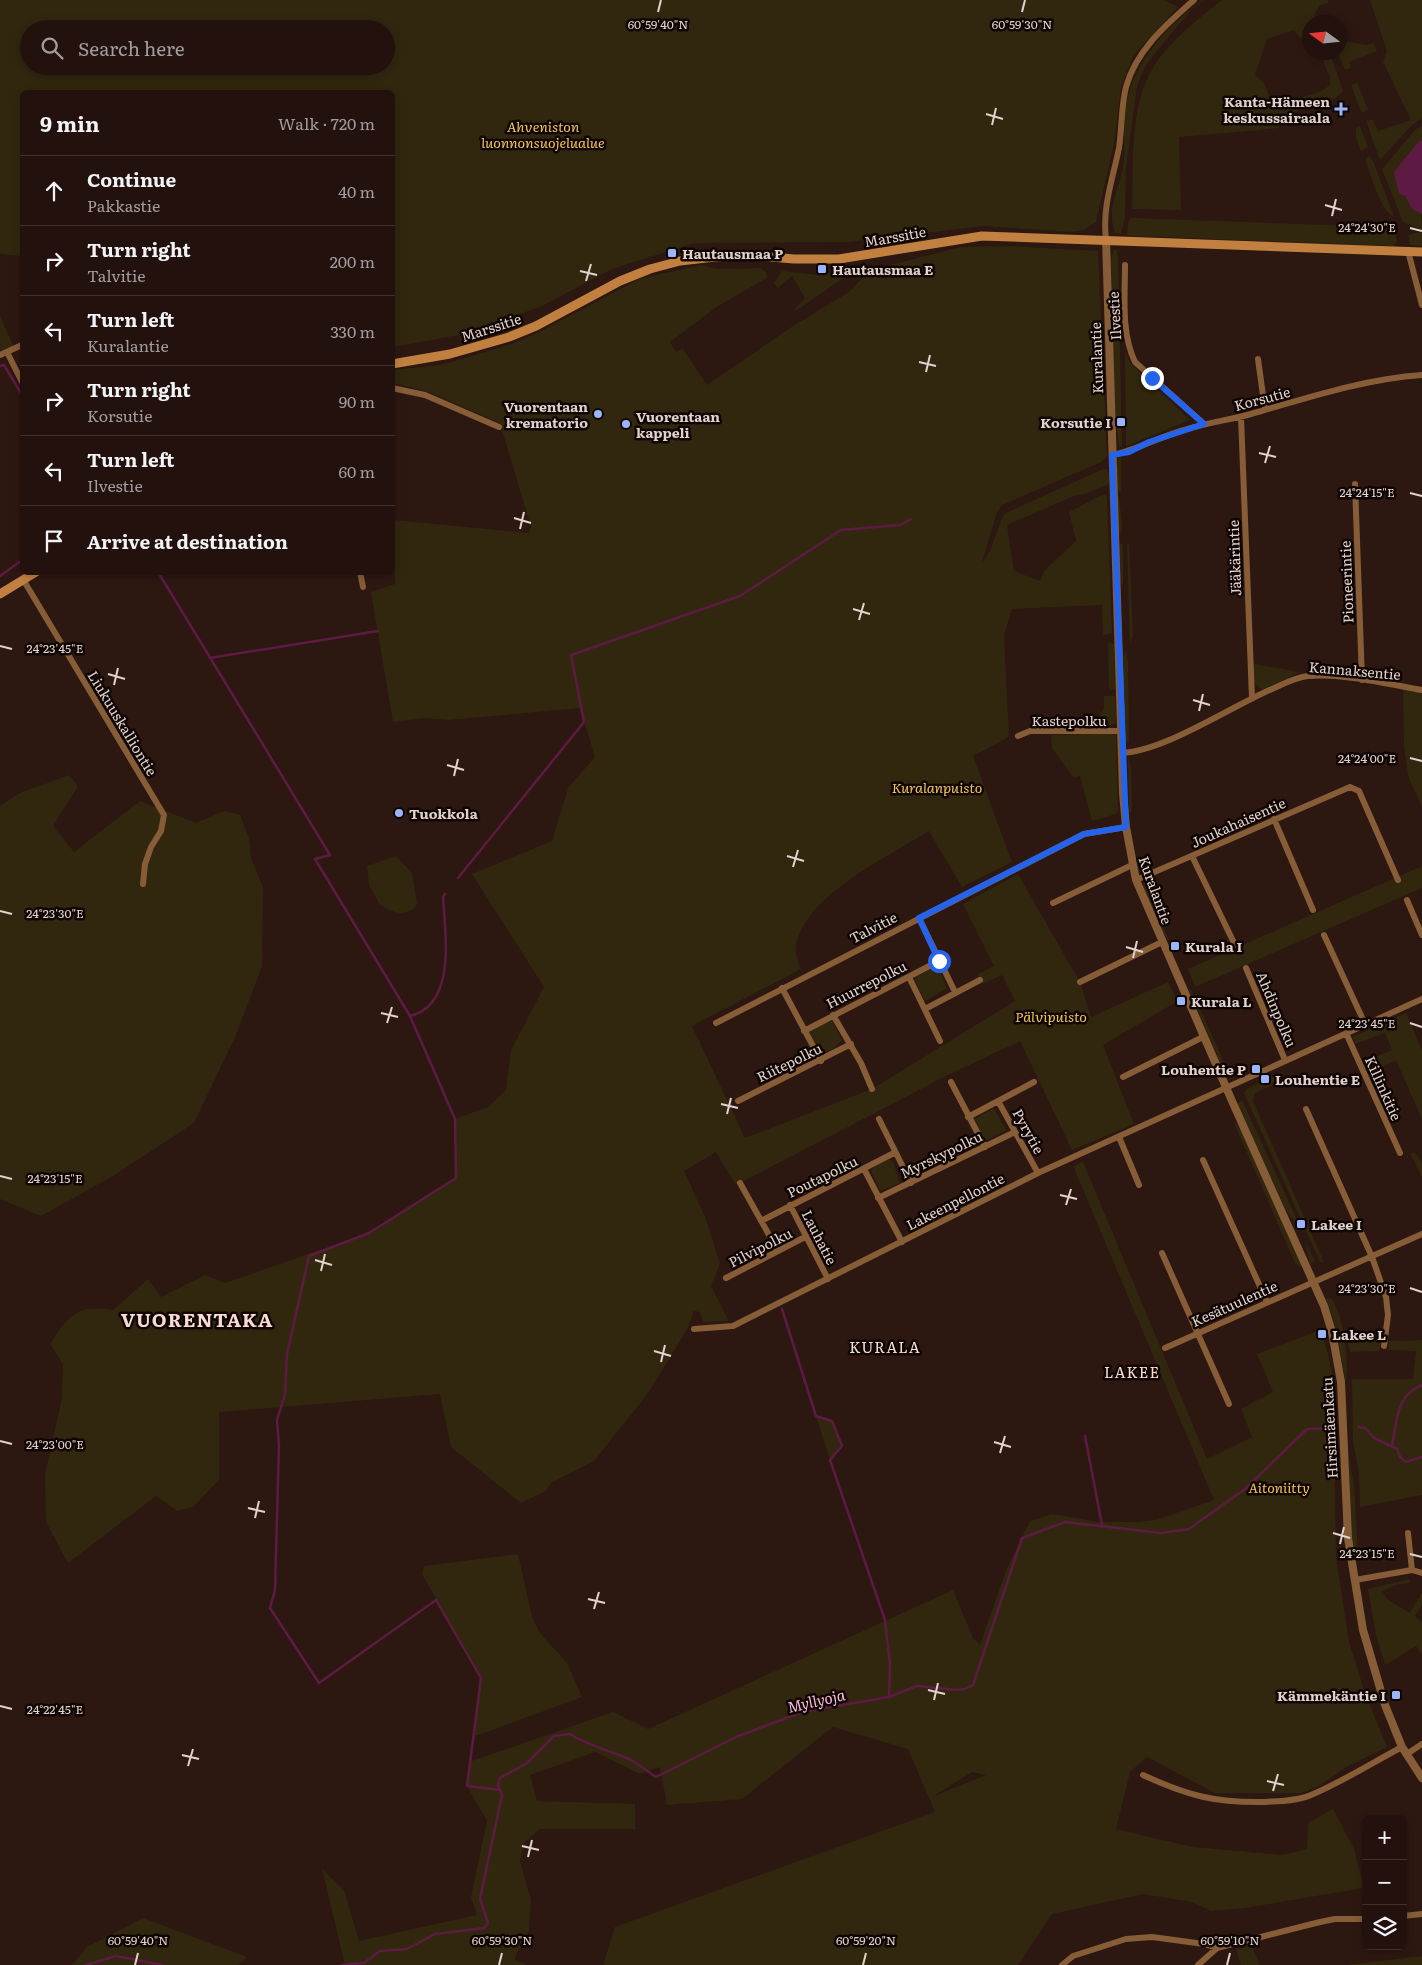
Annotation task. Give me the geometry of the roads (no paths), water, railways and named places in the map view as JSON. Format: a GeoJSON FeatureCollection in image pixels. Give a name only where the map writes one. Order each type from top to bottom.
{"type":"FeatureCollection","features":[{"type":"Feature","properties":{"kind":"main road","name":"Marssitie"},"geometry":{"type":"LineString","coordinates":[[395,363],[450,354],[509,337],[536,326],[620,281],[650,269],[680,261],[746,255],[839,260],[982,236],[1106,239],[1422,252]]}},
{"type":"Feature","properties":{"kind":"main road"},"geometry":{"type":"LineString","coordinates":[[0,594],[32,575]]}},
{"type":"Feature","properties":{"kind":"street"},"geometry":{"type":"LineString","coordinates":[[1106,239],[1105,212],[1119,148],[1124,102],[1129,79],[1146,48],[1163,28],[1194,0]]}},
{"type":"Feature","properties":{"kind":"street","name":"Kuralantie"},"geometry":{"type":"LineString","coordinates":[[1106,239],[1121,731],[1126,827],[1136,880],[1226,1087]]}},
{"type":"Feature","properties":{"kind":"street"},"geometry":{"type":"LineString","coordinates":[[1408,251],[1422,305]]}},
{"type":"Feature","properties":{"kind":"street","name":"Ilvestie"},"geometry":{"type":"LineString","coordinates":[[1125,265],[1126,335],[1129,349],[1135,362],[1204,424]]}},
{"type":"Feature","properties":{"kind":"street"},"geometry":{"type":"LineString","coordinates":[[20,346],[3,354],[20,379]]}},
{"type":"Feature","properties":{"kind":"street"},"geometry":{"type":"LineString","coordinates":[[1258,359],[1265,410]]}},
{"type":"Feature","properties":{"kind":"street","name":"Korsutie"},"geometry":{"type":"LineString","coordinates":[[1112,455],[1129,452],[1149,442],[1204,424],[1241,417],[1390,377],[1422,376]]}},
{"type":"Feature","properties":{"kind":"street"},"geometry":{"type":"LineString","coordinates":[[395,389],[425,395],[499,427]]}},
{"type":"Feature","properties":{"kind":"street","name":"Jääkärintie"},"geometry":{"type":"LineString","coordinates":[[1241,417],[1252,698]]}},
{"type":"Feature","properties":{"kind":"street","name":"Pioneerintie"},"geometry":{"type":"LineString","coordinates":[[1355,484],[1362,680]]}},
{"type":"Feature","properties":{"kind":"street"},"geometry":{"type":"LineString","coordinates":[[361,575],[363,587]]}},
{"type":"Feature","properties":{"kind":"street","name":"Liukuuskalliontie"},"geometry":{"type":"LineString","coordinates":[[24,581],[164,815],[161,831],[151,847],[145,864],[143,884]]}},
{"type":"Feature","properties":{"kind":"street","name":"Kannaksentie"},"geometry":{"type":"LineString","coordinates":[[1122,752],[1136,752],[1162,743],[1252,698],[1307,676],[1362,680],[1422,690]]}},
{"type":"Feature","properties":{"kind":"street","name":"Kastepolku"},"geometry":{"type":"LineString","coordinates":[[1018,736],[1030,731],[1121,731]]}},
{"type":"Feature","properties":{"kind":"street","name":"Joukahaisentie"},"geometry":{"type":"LineString","coordinates":[[1136,880],[1350,786],[1359,791],[1398,880]]}},
{"type":"Feature","properties":{"kind":"street"},"geometry":{"type":"LineString","coordinates":[[1274,819],[1313,910]]}},
{"type":"Feature","properties":{"kind":"street","name":"Talvitie"},"geometry":{"type":"LineString","coordinates":[[716,1023],[1084,834],[1126,827]]}},
{"type":"Feature","properties":{"kind":"street"},"geometry":{"type":"LineString","coordinates":[[1192,856],[1235,945]]}},
{"type":"Feature","properties":{"kind":"street"},"geometry":{"type":"LineString","coordinates":[[1053,903],[1132,865]]}},
{"type":"Feature","properties":{"kind":"street"},"geometry":{"type":"LineString","coordinates":[[1406,900],[1422,935]]}},
{"type":"Feature","properties":{"kind":"street"},"geometry":{"type":"LineString","coordinates":[[919,918],[955,992]]}},
{"type":"Feature","properties":{"kind":"street"},"geometry":{"type":"LineString","coordinates":[[1324,935],[1365,1024]]}},
{"type":"Feature","properties":{"kind":"street"},"geometry":{"type":"LineString","coordinates":[[1080,982],[1162,942]]}},
{"type":"Feature","properties":{"kind":"street","name":"Huurrepolku"},"geometry":{"type":"LineString","coordinates":[[804,1031],[939,961]]}},
{"type":"Feature","properties":{"kind":"street","name":"Ahdinpolku"},"geometry":{"type":"LineString","coordinates":[[1246,968],[1285,1060]]}},
{"type":"Feature","properties":{"kind":"street"},"geometry":{"type":"LineString","coordinates":[[909,976],[940,1041]]}},
{"type":"Feature","properties":{"kind":"street"},"geometry":{"type":"LineString","coordinates":[[925,1009],[980,980]]}},
{"type":"Feature","properties":{"kind":"street"},"geometry":{"type":"LineString","coordinates":[[782,988],[821,1061]]}},
{"type":"Feature","properties":{"kind":"street","name":"Lakeenpellontie"},"geometry":{"type":"LineString","coordinates":[[694,1329],[734,1326],[1038,1173],[1216,1094],[1226,1087],[1422,999]]}},
{"type":"Feature","properties":{"kind":"street"},"geometry":{"type":"LineString","coordinates":[[833,1015],[850,1044],[872,1089]]}},
{"type":"Feature","properties":{"kind":"street","name":"Killinkitie"},"geometry":{"type":"LineString","coordinates":[[1346,1033],[1400,1152]]}},
{"type":"Feature","properties":{"kind":"street"},"geometry":{"type":"LineString","coordinates":[[1123,1077],[1204,1037]]}},
{"type":"Feature","properties":{"kind":"street","name":"Riitepolku"},"geometry":{"type":"LineString","coordinates":[[738,1101],[821,1061],[850,1044]]}},
{"type":"Feature","properties":{"kind":"street"},"geometry":{"type":"LineString","coordinates":[[951,1082],[985,1147]]}},
{"type":"Feature","properties":{"kind":"street"},"geometry":{"type":"LineString","coordinates":[[968,1117],[1034,1082]]}},
{"type":"Feature","properties":{"kind":"street","name":"Hirsimäenkatu"},"geometry":{"type":"LineString","coordinates":[[1226,1087],[1314,1283],[1332,1332],[1341,1382],[1348,1538],[1371,1661],[1384,1705],[1404,1750],[1422,1778]]}},
{"type":"Feature","properties":{"kind":"street","name":"Pyrytie"},"geometry":{"type":"LineString","coordinates":[[998,1101],[1038,1173]]}},
{"type":"Feature","properties":{"kind":"street"},"geometry":{"type":"LineString","coordinates":[[1306,1109],[1372,1257],[1386,1297],[1388,1315],[1384,1346]]}},
{"type":"Feature","properties":{"kind":"street"},"geometry":{"type":"LineString","coordinates":[[879,1119],[894,1153],[911,1183]]}},
{"type":"Feature","properties":{"kind":"street","name":"Myrskypolku"},"geometry":{"type":"LineString","coordinates":[[878,1198],[1015,1132]]}},
{"type":"Feature","properties":{"kind":"street"},"geometry":{"type":"LineString","coordinates":[[1119,1137],[1139,1185]]}},
{"type":"Feature","properties":{"kind":"street","name":"Poutapolku"},"geometry":{"type":"LineString","coordinates":[[762,1221],[894,1153]]}},
{"type":"Feature","properties":{"kind":"street"},"geometry":{"type":"LineString","coordinates":[[1203,1160],[1267,1302]]}},
{"type":"Feature","properties":{"kind":"street"},"geometry":{"type":"LineString","coordinates":[[864,1169],[902,1242]]}},
{"type":"Feature","properties":{"kind":"street"},"geometry":{"type":"LineString","coordinates":[[740,1183],[778,1251]]}},
{"type":"Feature","properties":{"kind":"street","name":"Lauhatie"},"geometry":{"type":"LineString","coordinates":[[790,1205],[828,1279]]}},
{"type":"Feature","properties":{"kind":"street","name":"Kesätuulentie"},"geometry":{"type":"LineString","coordinates":[[1165,1348],[1422,1234]]}},
{"type":"Feature","properties":{"kind":"street","name":"Pilvipolku"},"geometry":{"type":"LineString","coordinates":[[726,1278],[805,1237]]}},
{"type":"Feature","properties":{"kind":"street"},"geometry":{"type":"LineString","coordinates":[[1162,1253],[1229,1404]]}},
{"type":"Feature","properties":{"kind":"street"},"geometry":{"type":"LineString","coordinates":[[1408,1533],[1412,1570]]}},
{"type":"Feature","properties":{"kind":"street"},"geometry":{"type":"LineString","coordinates":[[1355,1580],[1412,1570],[1422,1573]]}},
{"type":"Feature","properties":{"kind":"street"},"geometry":{"type":"LineString","coordinates":[[1143,1775],[1172,1789],[1198,1798],[1235,1802],[1292,1800],[1309,1796],[1404,1750],[1422,1744]]}},
{"type":"Feature","properties":{"kind":"street"},"geometry":{"type":"LineString","coordinates":[[1407,1916],[1422,1914]]}},
{"type":"Feature","properties":{"kind":"street"},"geometry":{"type":"LineString","coordinates":[[1198,1965],[1217,1948],[1328,1920],[1362,1919]]}},
{"type":"Feature","properties":{"kind":"street"},"geometry":{"type":"LineString","coordinates":[[1062,1965],[1074,1956],[1126,1939],[1152,1936],[1204,1944],[1217,1948]]}},
{"type":"Feature","properties":{"kind":"waterway"},"geometry":{"type":"LineString","coordinates":[[0,366],[4,365],[20,392]]}},
{"type":"Feature","properties":{"kind":"waterway"},"geometry":{"type":"LineString","coordinates":[[458,878],[584,722],[571,655],[740,596],[841,530],[900,525],[911,519]]}},
{"type":"Feature","properties":{"kind":"waterway"},"geometry":{"type":"LineString","coordinates":[[0,576],[20,561]]}},
{"type":"Feature","properties":{"kind":"waterway"},"geometry":{"type":"LineString","coordinates":[[160,575],[330,855],[315,859],[410,1016]]}},
{"type":"Feature","properties":{"kind":"waterway"},"geometry":{"type":"LineString","coordinates":[[210,658],[378,631]]}},
{"type":"Feature","properties":{"kind":"waterway"},"geometry":{"type":"LineString","coordinates":[[445,894],[443,897],[446,948],[442,983],[435,998],[425,1009],[410,1016],[455,1119],[456,1178],[369,1233],[309,1256],[287,1354],[285,1394],[277,1420],[279,1446],[275,1590],[270,1608],[319,1683],[436,1600],[481,1678],[467,1786],[500,1790]]}},
{"type":"Feature","properties":{"kind":"waterway"},"geometry":{"type":"LineString","coordinates":[[782,1309],[816,1416],[832,1421],[842,1446],[830,1460],[885,1620],[890,1665],[889,1697]]}},
{"type":"Feature","properties":{"kind":"waterway"},"geometry":{"type":"LineString","coordinates":[[1392,1445],[1402,1402],[1413,1390],[1422,1385]]}},
{"type":"Feature","properties":{"kind":"waterway","name":"Myllyoja"},"geometry":{"type":"LineString","coordinates":[[1359,1427],[1365,1428],[1374,1438],[1397,1449],[1400,1457],[1406,1462],[1422,1457]]}},
{"type":"Feature","properties":{"kind":"waterway","name":"Myllyoja"},"geometry":{"type":"LineString","coordinates":[[342,1965],[364,1963],[380,1951],[407,1949],[435,1934],[484,1928],[488,1923],[480,1899],[502,1795],[498,1785],[500,1778],[527,1763],[554,1736],[570,1734],[591,1745],[629,1759],[656,1777],[736,1737],[802,1712],[889,1697],[917,1686],[965,1689],[973,1685],[1022,1538],[1065,1522],[1161,1533],[1189,1529],[1245,1489],[1307,1429],[1330,1428]]}},
{"type":"Feature","properties":{"kind":"waterway"},"geometry":{"type":"LineString","coordinates":[[1085,1436],[1102,1525]]}},
{"type":"Feature","properties":{"kind":"waterway","name":"Myllyoja"},"geometry":{"type":"LineString","coordinates":[[86,1965],[116,1956],[162,1965]]}},
{"type":"Feature","properties":{"kind":"place","name":"Kanta-Hämeen keskussairaala"},"geometry":{"type":"Point","coordinates":[1341,109]}},
{"type":"Feature","properties":{"kind":"place","name":"Hautausmaa P"},"geometry":{"type":"Point","coordinates":[672,253]}},
{"type":"Feature","properties":{"kind":"place","name":"Hautausmaa E"},"geometry":{"type":"Point","coordinates":[822,269]}},
{"type":"Feature","properties":{"kind":"place","name":"Vuorentaan krematorio"},"geometry":{"type":"Point","coordinates":[598,414]}},
{"type":"Feature","properties":{"kind":"place","name":"Korsutie I"},"geometry":{"type":"Point","coordinates":[1121,422]}},
{"type":"Feature","properties":{"kind":"place","name":"Vuorentaan kappeli"},"geometry":{"type":"Point","coordinates":[626,424]}},
{"type":"Feature","properties":{"kind":"place","name":"Tuokkola"},"geometry":{"type":"Point","coordinates":[399,813]}},
{"type":"Feature","properties":{"kind":"place","name":"Kurala I"},"geometry":{"type":"Point","coordinates":[1175,946]}},
{"type":"Feature","properties":{"kind":"place","name":"Kurala L"},"geometry":{"type":"Point","coordinates":[1181,1001]}},
{"type":"Feature","properties":{"kind":"place","name":"Louhentie P"},"geometry":{"type":"Point","coordinates":[1256,1069]}},
{"type":"Feature","properties":{"kind":"place","name":"Louhentie E"},"geometry":{"type":"Point","coordinates":[1265,1079]}},
{"type":"Feature","properties":{"kind":"place","name":"Lakee I"},"geometry":{"type":"Point","coordinates":[1301,1224]}},
{"type":"Feature","properties":{"kind":"place","name":"Lakee L"},"geometry":{"type":"Point","coordinates":[1322,1334]}},
{"type":"Feature","properties":{"kind":"place","name":"Kämmekäntie I"},"geometry":{"type":"Point","coordinates":[1396,1695]}},
{"type":"Feature","properties":{"kind":"district","name":"VUORENTAKA"},"geometry":{"type":"Point","coordinates":[197,1319]}},
{"type":"Feature","properties":{"kind":"district","name":"KURALA"},"geometry":{"type":"Point","coordinates":[885,1346]}},
{"type":"Feature","properties":{"kind":"district","name":"LAKEE"},"geometry":{"type":"Point","coordinates":[1132,1371]}},
{"type":"Feature","properties":{"kind":"park label","name":"Ahveniston luonnonsuojelualue"},"geometry":{"type":"Point","coordinates":[543,134]}},
{"type":"Feature","properties":{"kind":"park label","name":"Kuralanpuisto"},"geometry":{"type":"Point","coordinates":[937,787]}},
{"type":"Feature","properties":{"kind":"park label","name":"Pälvipuisto"},"geometry":{"type":"Point","coordinates":[1051,1016]}},
{"type":"Feature","properties":{"kind":"park label","name":"Aitoniitty"},"geometry":{"type":"Point","coordinates":[1279,1487]}}]}
